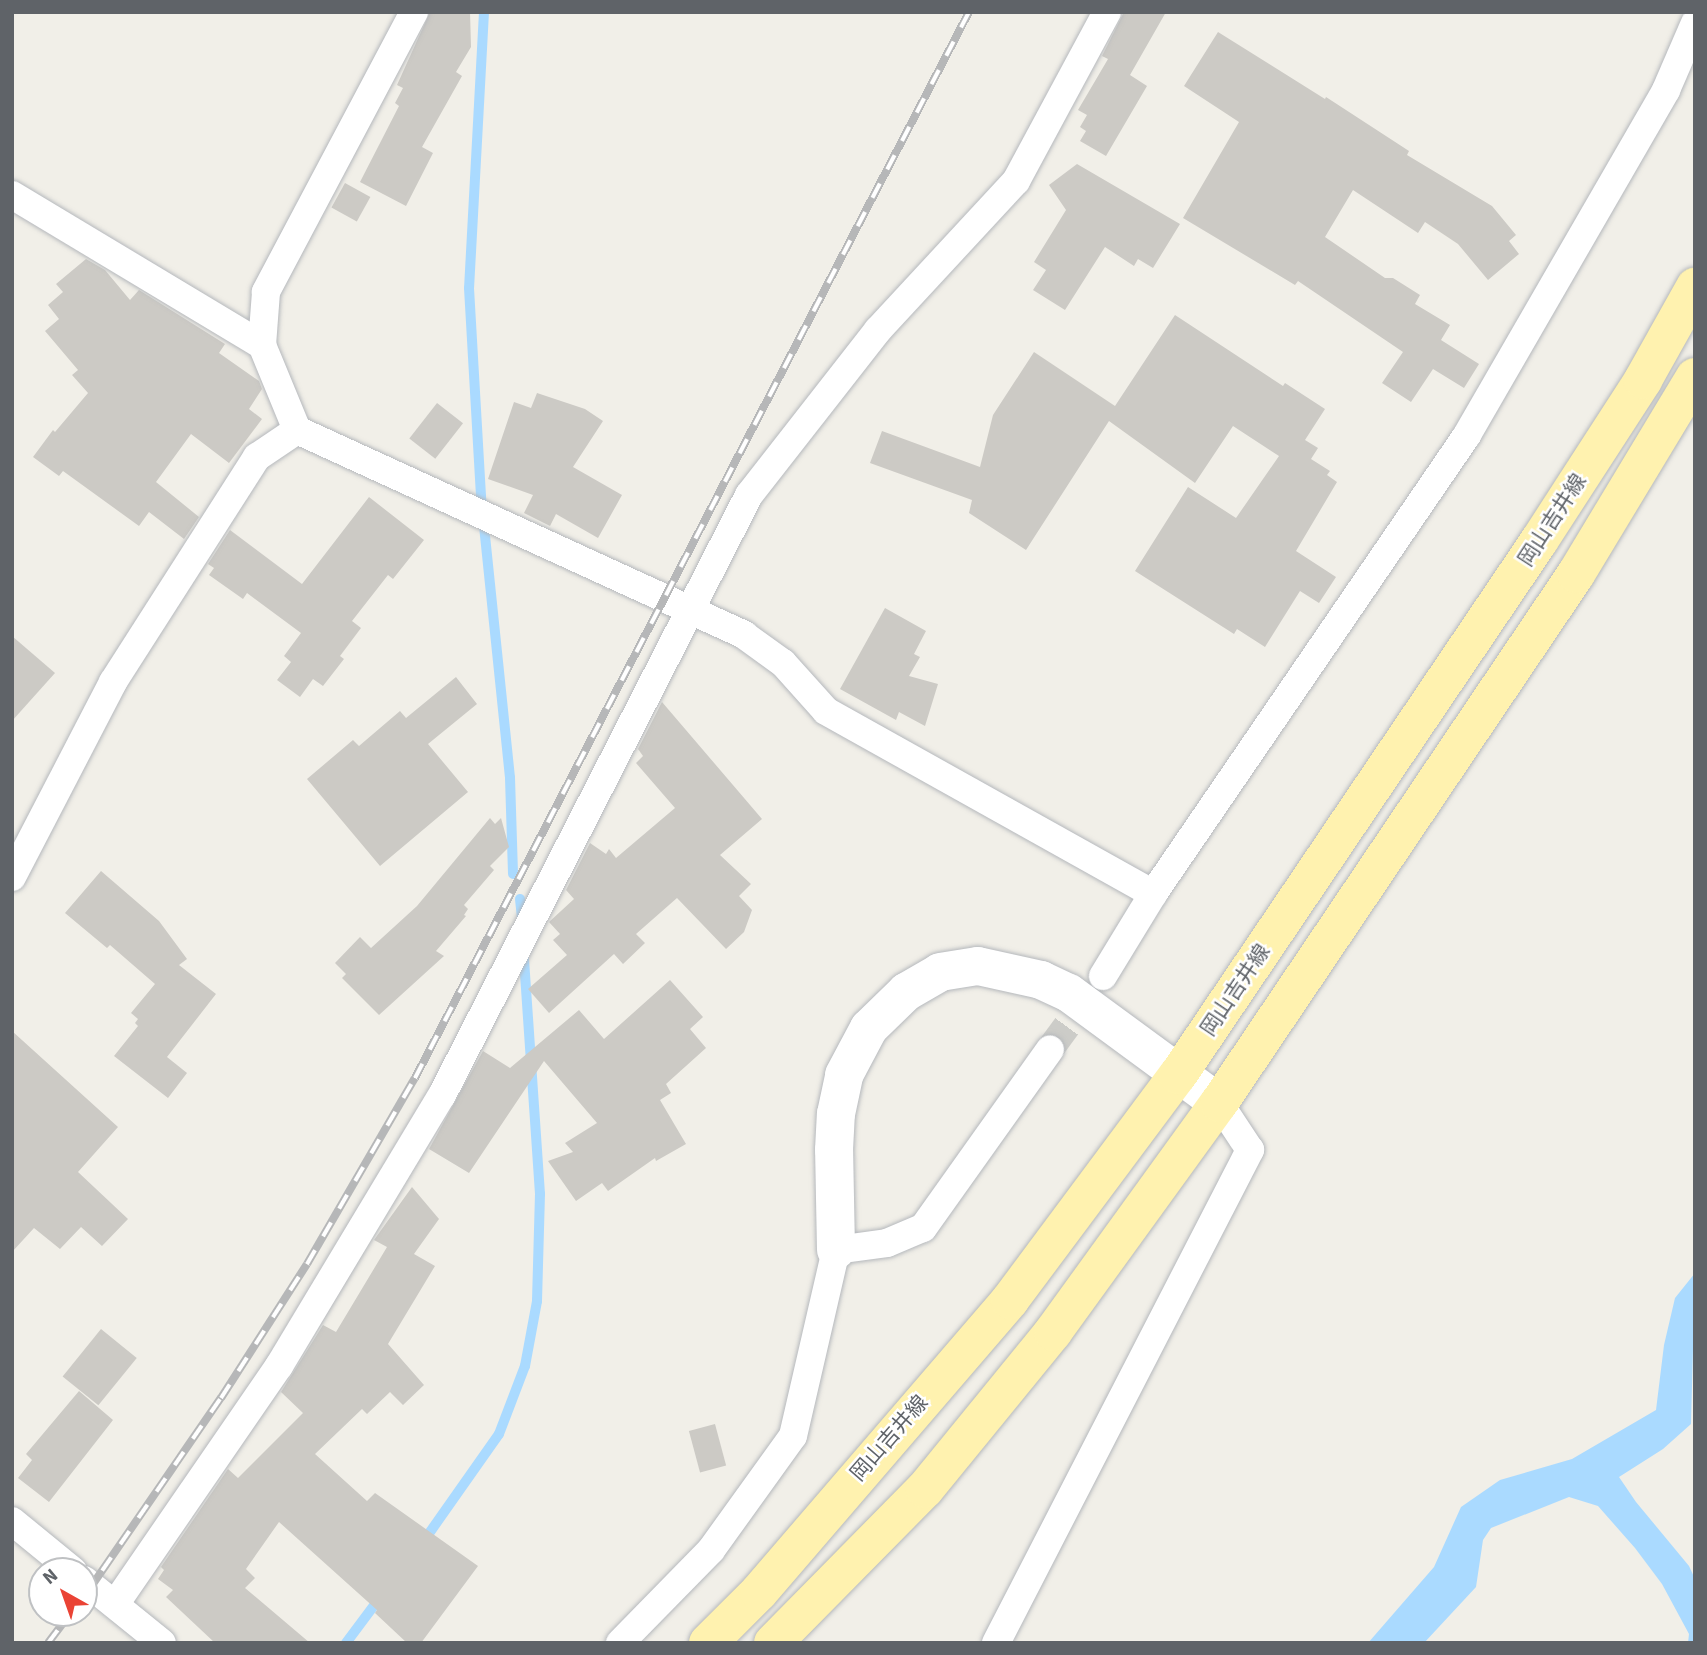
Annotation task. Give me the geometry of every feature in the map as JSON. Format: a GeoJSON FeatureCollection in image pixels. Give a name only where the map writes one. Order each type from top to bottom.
{"type":"FeatureCollection","features":[{"type":"Feature","properties":{"kind":"main road","name":"岡山吉井線"},"geometry":{"type":"LineString","coordinates":[[708,1643],[759,1592],[1010,1300],[1178,1075],[1539,541],[1643,380],[1695,287]]}},
{"type":"Feature","properties":{"kind":"main road"},"geometry":{"type":"LineString","coordinates":[[773,1643],[925,1489],[1053,1332],[1219,1103],[1576,574],[1695,377]]}},
{"type":"Feature","properties":{"kind":"street"},"geometry":{"type":"LineString","coordinates":[[414,12],[266,292],[262,345],[297,429],[744,635],[783,663],[826,711],[1153,894]]}},
{"type":"Feature","properties":{"kind":"street"},"geometry":{"type":"LineString","coordinates":[[116,1603],[279,1366],[442,1095],[749,495],[878,330],[1016,181],[1107,12]]}},
{"type":"Feature","properties":{"kind":"street"},"geometry":{"type":"LineString","coordinates":[[1103,976],[1153,894],[1467,435],[1667,90],[1695,23]]}},
{"type":"Feature","properties":{"kind":"street"},"geometry":{"type":"LineString","coordinates":[[12,195],[262,345]]}},
{"type":"Feature","properties":{"kind":"street"},"geometry":{"type":"LineString","coordinates":[[12,877],[127,659],[257,457],[297,429]]}},
{"type":"Feature","properties":{"kind":"street"},"geometry":{"type":"LineString","coordinates":[[620,1643],[711,1550],[793,1436],[836,1250],[834,1150],[836,1114],[844,1075],[869,1028],[906,992],[940,972],[978,966],[1041,980],[1069,993],[1219,1103],[1250,1150],[996,1643]]}},
{"type":"Feature","properties":{"kind":"street"},"geometry":{"type":"LineString","coordinates":[[836,1250],[887,1243],[923,1228],[1050,1049]]}},
{"type":"Feature","properties":{"kind":"street"},"geometry":{"type":"LineString","coordinates":[[12,1521],[56,1557]]}},
{"type":"Feature","properties":{"kind":"street"},"geometry":{"type":"LineString","coordinates":[[98,1590],[162,1643]]}},
{"type":"Feature","properties":{"kind":"water"},"geometry":{"type":"Polygon","coordinates":[[[1695,1273],[1691,1424],[1663,1449],[1619,1477],[1689,1566],[1695,1579],[1695,1643],[1688,1643],[1689,1634],[1662,1584],[1635,1548],[1598,1506],[1569,1497],[1491,1528],[1483,1540],[1476,1587],[1424,1643],[1368,1643],[1434,1567],[1461,1507],[1500,1480],[1572,1459],[1656,1410],[1664,1345],[1675,1298],[1695,1273]]]}},
{"type":"Feature","properties":{"kind":"building"},"geometry":{"type":"Polygon","coordinates":[[[430,12],[470,12],[471,47],[456,72],[462,76],[422,147],[433,153],[406,206],[360,182],[399,106],[395,103],[403,88],[397,85],[430,12]]]}},
{"type":"Feature","properties":{"kind":"building"},"geometry":{"type":"Polygon","coordinates":[[[1124,12],[1166,12],[1130,75],[1147,86],[1106,156],[1080,141],[1086,131],[1080,127],[1087,115],[1078,110],[1108,59],[1102,56],[1124,12]]]}},
{"type":"Feature","properties":{"kind":"building"},"geometry":{"type":"Polygon","coordinates":[[[1218,32],[1325,99],[1326,97],[1409,151],[1407,155],[1492,206],[1516,235],[1509,241],[1519,254],[1488,280],[1458,244],[1425,222],[1418,233],[1353,190],[1325,237],[1385,278],[1393,278],[1420,295],[1415,304],[1450,325],[1441,340],[1479,364],[1464,388],[1433,369],[1411,402],[1382,383],[1403,352],[1298,281],[1295,285],[1183,218],[1239,122],[1184,86],[1218,32]]]}},
{"type":"Feature","properties":{"kind":"building"},"geometry":{"type":"Polygon","coordinates":[[[1077,164],[1180,224],[1153,268],[1138,259],[1134,266],[1105,247],[1065,310],[1033,290],[1046,270],[1034,262],[1066,210],[1049,185],[1077,164]]]}},
{"type":"Feature","properties":{"kind":"building"},"geometry":{"type":"Polygon","coordinates":[[[345,183],[370,197],[357,222],[331,207],[345,183]]]}},
{"type":"Feature","properties":{"kind":"building"},"geometry":{"type":"Polygon","coordinates":[[[86,259],[105,270],[130,300],[139,290],[225,344],[219,353],[259,381],[262,389],[249,409],[262,419],[229,463],[191,434],[156,482],[199,517],[184,539],[149,512],[139,526],[63,471],[59,476],[33,457],[53,430],[55,432],[88,393],[72,375],[78,370],[45,331],[59,319],[48,305],[63,292],[56,284],[86,259]]]}},
{"type":"Feature","properties":{"kind":"building"},"geometry":{"type":"Polygon","coordinates":[[[1175,315],[1283,386],[1285,383],[1325,409],[1305,440],[1318,448],[1311,459],[1330,471],[1327,475],[1337,482],[1296,551],[1336,577],[1319,603],[1300,591],[1265,647],[1237,629],[1234,634],[1135,571],[1188,487],[1236,518],[1279,456],[1233,426],[1195,483],[1109,421],[1026,550],[969,513],[972,500],[870,463],[882,431],[980,467],[993,415],[1034,352],[1115,406],[1175,315]]]}},
{"type":"Feature","properties":{"kind":"building"},"geometry":{"type":"Polygon","coordinates":[[[537,393],[585,409],[603,421],[573,467],[622,495],[598,538],[556,514],[550,526],[524,513],[533,495],[488,479],[514,402],[531,408],[537,393]]]}},
{"type":"Feature","properties":{"kind":"building"},"geometry":{"type":"Polygon","coordinates":[[[437,403],[463,423],[435,459],[409,438],[437,403]]]}},
{"type":"Feature","properties":{"kind":"building"},"geometry":{"type":"Polygon","coordinates":[[[369,497],[424,540],[393,579],[388,575],[352,621],[361,628],[340,656],[344,659],[323,686],[313,679],[300,697],[277,680],[291,662],[284,656],[301,633],[247,593],[243,599],[209,575],[214,568],[208,564],[230,530],[302,584],[369,497]]]}},
{"type":"Feature","properties":{"kind":"building"},"geometry":{"type":"Polygon","coordinates":[[[885,608],[926,631],[914,654],[920,657],[909,676],[938,684],[925,726],[899,712],[896,720],[840,689],[885,608]]]}},
{"type":"Feature","properties":{"kind":"building"},"geometry":{"type":"Polygon","coordinates":[[[12,636],[55,673],[12,721],[12,636]]]}},
{"type":"Feature","properties":{"kind":"building"},"geometry":{"type":"Polygon","coordinates":[[[456,677],[477,704],[428,744],[468,792],[380,866],[307,779],[353,740],[359,746],[400,711],[406,718],[456,677]]]}},
{"type":"Feature","properties":{"kind":"building"},"geometry":{"type":"Polygon","coordinates":[[[662,702],[762,819],[720,855],[751,884],[739,896],[752,910],[744,932],[726,949],[677,898],[636,934],[645,943],[623,964],[614,954],[549,1013],[528,989],[567,955],[553,940],[560,934],[549,922],[574,899],[566,890],[590,843],[606,854],[609,849],[616,858],[675,808],[636,763],[643,756],[638,749],[662,702]]]}},
{"type":"Feature","properties":{"kind":"building"},"geometry":{"type":"Polygon","coordinates":[[[490,818],[495,824],[501,818],[509,847],[490,866],[494,870],[464,905],[468,909],[464,915],[466,916],[436,951],[444,956],[379,1015],[342,978],[346,974],[335,963],[360,937],[371,948],[417,906],[490,818]]]}},
{"type":"Feature","properties":{"kind":"building"},"geometry":{"type":"Polygon","coordinates":[[[101,871],[159,921],[187,959],[179,965],[216,994],[167,1057],[187,1073],[168,1098],[114,1056],[138,1026],[135,1023],[138,1019],[131,1013],[155,984],[110,945],[107,948],[65,913],[101,871]]]}},
{"type":"Feature","properties":{"kind":"building"},"geometry":{"type":"Polygon","coordinates":[[[670,980],[703,1017],[690,1029],[706,1048],[666,1084],[671,1093],[660,1100],[686,1144],[656,1161],[655,1158],[608,1191],[602,1183],[576,1201],[548,1161],[573,1152],[565,1143],[597,1123],[544,1061],[469,1173],[429,1149],[483,1051],[510,1068],[579,1010],[604,1039],[670,980]]]}},
{"type":"Feature","properties":{"kind":"building"},"geometry":{"type":"Polygon","coordinates":[[[12,1031],[118,1127],[78,1172],[128,1219],[102,1246],[81,1227],[60,1249],[34,1228],[12,1252],[12,1031]]]}},
{"type":"Feature","properties":{"kind":"building"},"geometry":{"type":"Polygon","coordinates":[[[412,1187],[439,1219],[414,1254],[435,1266],[388,1344],[424,1385],[403,1405],[390,1392],[367,1414],[362,1409],[315,1454],[367,1501],[375,1493],[478,1566],[421,1643],[407,1643],[375,1613],[377,1610],[279,1522],[246,1569],[255,1578],[245,1588],[310,1643],[215,1643],[166,1597],[173,1590],[158,1579],[164,1570],[161,1567],[228,1469],[238,1478],[303,1413],[281,1392],[323,1325],[336,1332],[387,1247],[374,1240],[412,1187]]]}},
{"type":"Feature","properties":{"kind":"building"},"geometry":{"type":"Polygon","coordinates":[[[101,1329],[137,1358],[98,1405],[63,1376],[101,1329]]]}},
{"type":"Feature","properties":{"kind":"building"},"geometry":{"type":"Polygon","coordinates":[[[79,1391],[113,1420],[49,1502],[18,1478],[32,1460],[26,1454],[79,1391]]]}},
{"type":"Feature","properties":{"kind":"building"},"geometry":{"type":"Polygon","coordinates":[[[715,1424],[726,1466],[700,1473],[689,1431],[715,1424]]]}},
{"type":"Feature","properties":{"kind":"waterway"},"geometry":{"type":"LineString","coordinates":[[484,12],[469,288],[481,497],[510,778],[513,874]]}},
{"type":"Feature","properties":{"kind":"waterway"},"geometry":{"type":"LineString","coordinates":[[520,899],[522,919]]}},
{"type":"Feature","properties":{"kind":"waterway"},"geometry":{"type":"LineString","coordinates":[[423,1542],[499,1434],[525,1366],[537,1301],[540,1194],[524,960]]}},
{"type":"Feature","properties":{"kind":"waterway"},"geometry":{"type":"LineString","coordinates":[[346,1643],[381,1596]]}},
{"type":"Feature","properties":{"kind":"tunnel"},"geometry":{"type":"LineString","coordinates":[[1050,1049],[1094,989]]}},
{"type":"Feature","properties":{"kind":"railway"},"geometry":{"type":"LineString","coordinates":[[98,1577],[221,1398],[307,1264],[415,1078],[969,12]]}},
{"type":"Feature","properties":{"kind":"railway"},"geometry":{"type":"LineString","coordinates":[[48,1643],[60,1627]]}}]}
